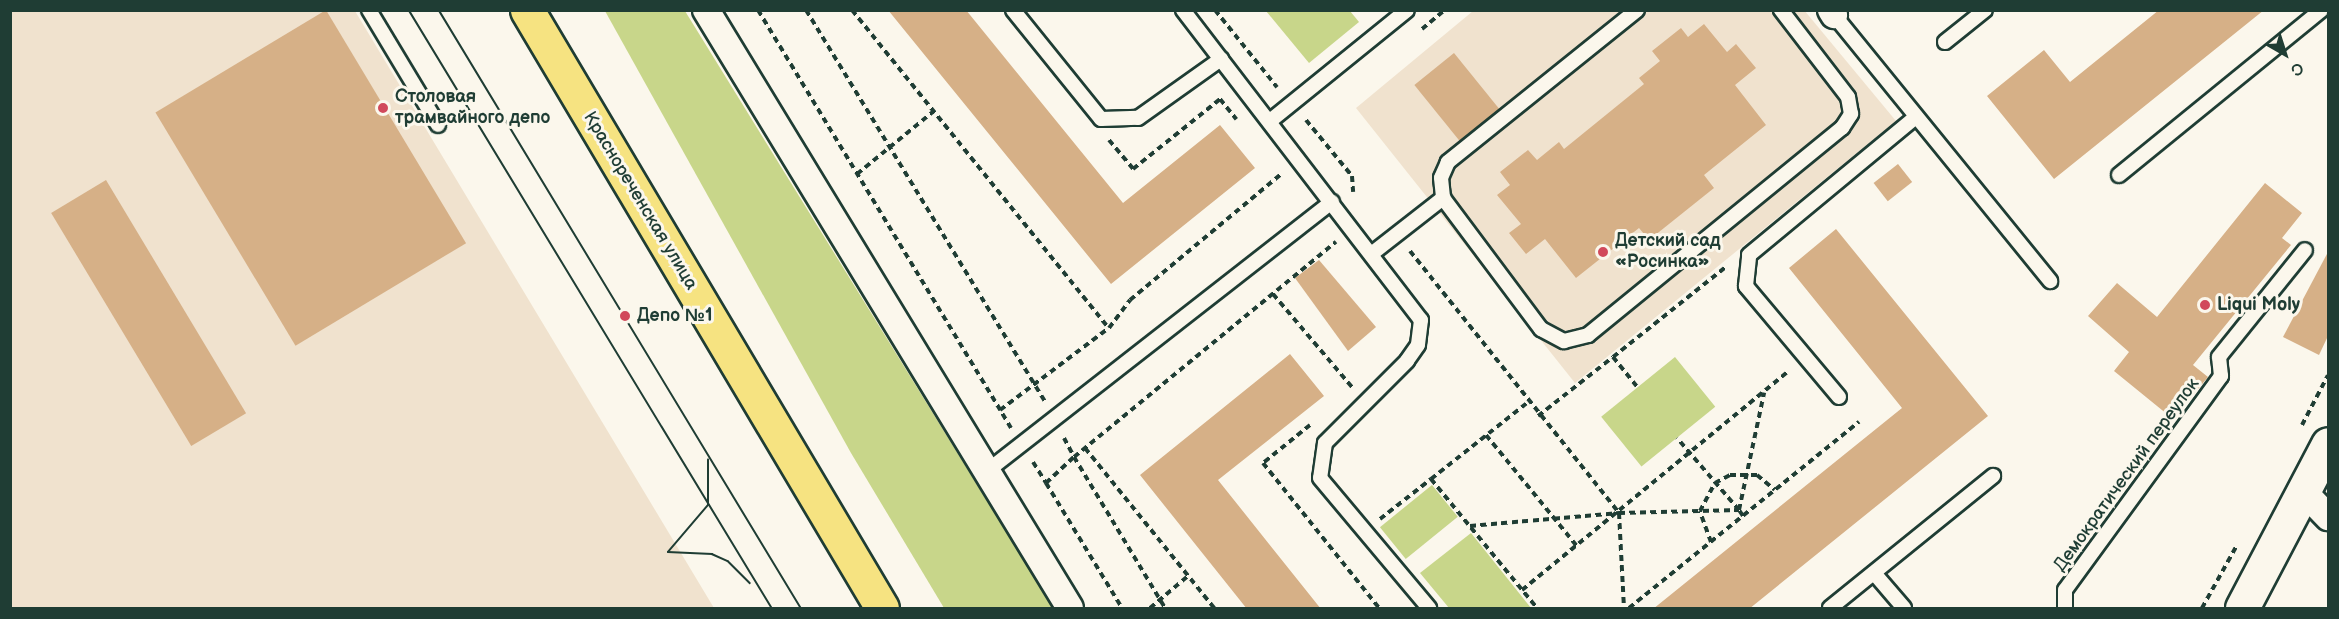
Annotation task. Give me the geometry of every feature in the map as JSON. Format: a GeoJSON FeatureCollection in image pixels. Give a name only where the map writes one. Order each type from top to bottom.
{"type":"FeatureCollection","features":[{"type":"Feature","properties":{"kind":"main road","name":"Краснореченская улица"},"geometry":{"type":"LineString","coordinates":[[527,10],[882,609]]}},
{"type":"Feature","properties":{"kind":"street"},"geometry":{"type":"LineString","coordinates":[[706,10],[1070,609]]}},
{"type":"Feature","properties":{"kind":"street"},"geometry":{"type":"LineString","coordinates":[[2242,609],[2328,444]]}},
{"type":"Feature","properties":{"kind":"street"},"geometry":{"type":"LineString","coordinates":[[2304,492],[2328,517]]}},
{"type":"Feature","properties":{"kind":"lane"},"geometry":{"type":"LineString","coordinates":[[369,10],[438,125]]}},
{"type":"Feature","properties":{"kind":"lane"},"geometry":{"type":"LineString","coordinates":[[1013,10],[1101,119],[1138,118],[1221,59]]}},
{"type":"Feature","properties":{"kind":"lane"},"geometry":{"type":"LineString","coordinates":[[1183,10],[1332,202],[1374,252],[1421,320],[1418,345],[1407,361],[1325,443],[1320,478],[1429,609]]}},
{"type":"Feature","properties":{"kind":"lane"},"geometry":{"type":"LineString","coordinates":[[1270,121],[1407,10]]}},
{"type":"Feature","properties":{"kind":"lane"},"geometry":{"type":"LineString","coordinates":[[1637,10],[1448,162],[1441,178],[1443,198],[1541,329],[1564,341],[1588,335],[1842,128],[1851,114],[1848,98],[1781,10]]}},
{"type":"Feature","properties":{"kind":"lane"},"geometry":{"type":"LineString","coordinates":[[1945,42],[1985,10]]}},
{"type":"Feature","properties":{"kind":"lane"},"geometry":{"type":"LineString","coordinates":[[2119,176],[2321,10]]}},
{"type":"Feature","properties":{"kind":"lane"},"geometry":{"type":"LineString","coordinates":[[1835,12],[1916,117],[2050,281]]}},
{"type":"Feature","properties":{"kind":"lane"},"geometry":{"type":"LineString","coordinates":[[1839,397],[1746,286],[1749,255],[1916,117]]}},
{"type":"Feature","properties":{"kind":"lane"},"geometry":{"type":"LineString","coordinates":[[1374,252],[1443,198]]}},
{"type":"Feature","properties":{"kind":"lane"},"geometry":{"type":"LineString","coordinates":[[986,472],[1332,202]]}},
{"type":"Feature","properties":{"kind":"lane","name":"Демократический переулок"},"geometry":{"type":"LineString","coordinates":[[2065,609],[2065,590],[2221,376],[2219,357],[2305,250]]}},
{"type":"Feature","properties":{"kind":"lane"},"geometry":{"type":"LineString","coordinates":[[1830,609],[1993,476]]}},
{"type":"Feature","properties":{"kind":"lane"},"geometry":{"type":"LineString","coordinates":[[1874,573],[1904,609]]}},
{"type":"Feature","properties":{"kind":"path"},"geometry":{"type":"LineString","coordinates":[[758,10],[1016,435]]}},
{"type":"Feature","properties":{"kind":"path"},"geometry":{"type":"LineString","coordinates":[[806,10],[1044,400]]}},
{"type":"Feature","properties":{"kind":"path"},"geometry":{"type":"LineString","coordinates":[[852,10],[1109,328]]}},
{"type":"Feature","properties":{"kind":"path"},"geometry":{"type":"LineString","coordinates":[[1104,134],[1133,169],[1220,99],[1240,124]]}},
{"type":"Feature","properties":{"kind":"path"},"geometry":{"type":"LineString","coordinates":[[857,174],[934,111]]}},
{"type":"Feature","properties":{"kind":"path"},"geometry":{"type":"LineString","coordinates":[[1000,410],[1109,328],[1130,300],[1282,176],[1275,167]]}},
{"type":"Feature","properties":{"kind":"path"},"geometry":{"type":"LineString","coordinates":[[1396,234],[1527,403],[1619,513],[1624,609]]}},
{"type":"Feature","properties":{"kind":"path"},"geometry":{"type":"LineString","coordinates":[[1538,416],[1734,261],[1749,255]]}},
{"type":"Feature","properties":{"kind":"path"},"geometry":{"type":"LineString","coordinates":[[1613,357],[1637,387]]}},
{"type":"Feature","properties":{"kind":"path"},"geometry":{"type":"LineString","coordinates":[[1522,590],[1619,513],[1806,357]]}},
{"type":"Feature","properties":{"kind":"path"},"geometry":{"type":"LineString","coordinates":[[1738,510],[1764,393]]}},
{"type":"Feature","properties":{"kind":"path"},"geometry":{"type":"LineString","coordinates":[[1365,531],[1527,403]]}},
{"type":"Feature","properties":{"kind":"path"},"geometry":{"type":"LineString","coordinates":[[1629,609],[1859,422]]}},
{"type":"Feature","properties":{"kind":"path"},"geometry":{"type":"LineString","coordinates":[[1486,435],[1577,546]]}},
{"type":"Feature","properties":{"kind":"path"},"geometry":{"type":"LineString","coordinates":[[1677,438],[1743,516]]}},
{"type":"Feature","properties":{"kind":"path"},"geometry":{"type":"LineString","coordinates":[[1085,448],[1214,609]]}},
{"type":"Feature","properties":{"kind":"path"},"geometry":{"type":"LineString","coordinates":[[1046,483],[1074,458],[1165,609]]}},
{"type":"Feature","properties":{"kind":"path"},"geometry":{"type":"LineString","coordinates":[[1032,460],[1122,609]]}},
{"type":"Feature","properties":{"kind":"path"},"geometry":{"type":"LineString","coordinates":[[1711,542],[1700,511],[1715,483],[1746,473],[1757,475],[1775,490]]}},
{"type":"Feature","properties":{"kind":"path"},"geometry":{"type":"LineString","coordinates":[[1431,479],[1537,609]]}},
{"type":"Feature","properties":{"kind":"path"},"geometry":{"type":"LineString","coordinates":[[1470,526],[1619,513],[1738,510]]}},
{"type":"Feature","properties":{"kind":"path"},"geometry":{"type":"LineString","coordinates":[[1150,609],[1188,576]]}},
{"type":"Feature","properties":{"kind":"shaded area","name":"Детский сад «Росинка»"},"geometry":{"type":"Polygon","coordinates":[[[1804,10],[1896,121],[1575,383],[1356,108],[1473,11],[1804,10]]]}},
{"type":"Feature","properties":{"kind":"shaded area"},"geometry":{"type":"Polygon","coordinates":[[[10,11],[355,11],[714,608],[11,608],[10,11]]]}},
{"type":"Feature","properties":{"kind":"green space"},"geometry":{"type":"Polygon","coordinates":[[[605,11],[685,11],[1053,608],[944,608],[851,453],[605,11]]]}},
{"type":"Feature","properties":{"kind":"green space"},"geometry":{"type":"Polygon","coordinates":[[[1266,11],[1350,11],[1359,22],[1309,63],[1266,11]]]}},
{"type":"Feature","properties":{"kind":"green space"},"geometry":{"type":"Polygon","coordinates":[[[1675,357],[1715,407],[1641,467],[1601,417],[1675,357]]]}},
{"type":"Feature","properties":{"kind":"green space"},"geometry":{"type":"Polygon","coordinates":[[[1432,485],[1458,517],[1406,559],[1380,527],[1432,485]]]}},
{"type":"Feature","properties":{"kind":"green space"},"geometry":{"type":"Polygon","coordinates":[[[1471,533],[1531,608],[1449,608],[1420,573],[1471,533]]]}},
{"type":"Feature","properties":{"kind":"building"},"geometry":{"type":"Polygon","coordinates":[[[326,10],[466,243],[296,346],[155,112],[326,10]]]}},
{"type":"Feature","properties":{"kind":"building"},"geometry":{"type":"Polygon","coordinates":[[[888,10],[966,10],[1123,203],[1220,125],[1255,168],[1111,284],[888,10]]]}},
{"type":"Feature","properties":{"kind":"building"},"geometry":{"type":"Polygon","coordinates":[[[2159,10],[2264,10],[2054,179],[1987,96],[2044,50],[2070,82],[2159,10]]]}},
{"type":"Feature","properties":{"kind":"building"},"geometry":{"type":"Polygon","coordinates":[[[1704,24],[1727,52],[1736,44],[1756,68],[1735,85],[1766,125],[1704,175],[1714,188],[1649,240],[1639,228],[1576,278],[1545,239],[1526,254],[1509,233],[1521,224],[1497,195],[1510,185],[1500,172],[1528,150],[1537,160],[1559,142],[1564,149],[1644,84],[1639,78],[1660,61],[1652,51],[1681,28],[1688,37],[1704,24]]]}},
{"type":"Feature","properties":{"kind":"building"},"geometry":{"type":"Polygon","coordinates":[[[1454,53],[1499,109],[1460,141],[1414,85],[1454,53]]]}},
{"type":"Feature","properties":{"kind":"building"},"geometry":{"type":"Polygon","coordinates":[[[1898,164],[1912,182],[1888,201],[1874,183],[1898,164]]]}},
{"type":"Feature","properties":{"kind":"building"},"geometry":{"type":"Polygon","coordinates":[[[106,180],[246,413],[191,446],[51,213],[106,180]]]}},
{"type":"Feature","properties":{"kind":"building","name":"Liqui Moly"},"geometry":{"type":"Polygon","coordinates":[[[2265,183],[2302,213],[2282,238],[2291,245],[2193,365],[2208,377],[2173,419],[2114,371],[2129,352],[2088,316],[2117,283],[2157,317],[2265,183]]]}},
{"type":"Feature","properties":{"kind":"building"},"geometry":{"type":"Polygon","coordinates":[[[1836,229],[1988,416],[1749,609],[1653,609],[1902,408],[1789,268],[1836,229]]]}},
{"type":"Feature","properties":{"kind":"building"},"geometry":{"type":"Polygon","coordinates":[[[2328,252],[2328,336],[2319,355],[2283,337],[2328,252]]]}},
{"type":"Feature","properties":{"kind":"building"},"geometry":{"type":"Polygon","coordinates":[[[1319,260],[1376,327],[1348,351],[1295,278],[1319,260]]]}},
{"type":"Feature","properties":{"kind":"building"},"geometry":{"type":"Polygon","coordinates":[[[1290,354],[1324,396],[1218,480],[1321,609],[1247,609],[1140,475],[1290,354]]]}},
{"type":"Feature","properties":{"kind":"tram line"},"geometry":{"type":"LineString","coordinates":[[409,10],[772,608]]}},
{"type":"Feature","properties":{"kind":"tram line"},"geometry":{"type":"LineString","coordinates":[[439,10],[801,608]]}},
{"type":"Feature","properties":{"kind":"tram line"},"geometry":{"type":"LineString","coordinates":[[668,552],[708,505],[708,460]]}},
{"type":"Feature","properties":{"kind":"tram line"},"geometry":{"type":"LineString","coordinates":[[668,552],[712,554],[728,561],[750,583]]}},
{"type":"Feature","properties":{"kind":"place","name":"Столовая трамвайного депо"},"geometry":{"type":"Point","coordinates":[383,108]}},
{"type":"Feature","properties":{"kind":"place","name":"Детский сад «Росинка»"},"geometry":{"type":"Point","coordinates":[1603,252]}},
{"type":"Feature","properties":{"kind":"place","name":"Liqui Moly"},"geometry":{"type":"Point","coordinates":[2205,305]}},
{"type":"Feature","properties":{"kind":"place","name":"Депо №1"},"geometry":{"type":"Point","coordinates":[625,316]}}]}
